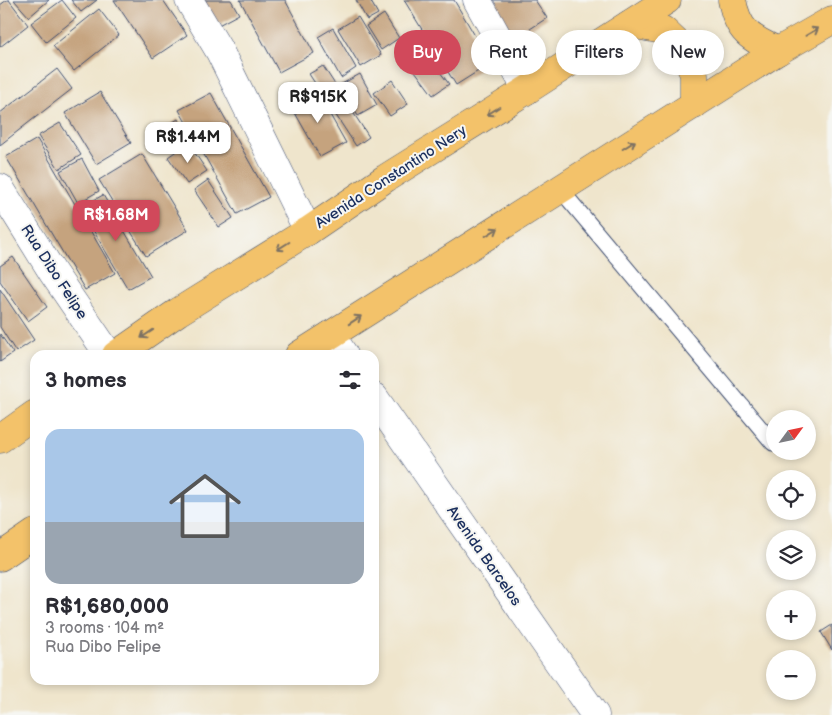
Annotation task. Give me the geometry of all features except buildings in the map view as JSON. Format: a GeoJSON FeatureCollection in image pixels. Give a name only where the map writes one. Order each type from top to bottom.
{"type":"FeatureCollection","features":[{"type":"Feature","properties":{"kind":"highway","name":"Avenida Constantino Nery"},"geometry":{"type":"LineString","coordinates":[[123,350],[178,312],[308,231],[386,178],[667,0]]}},
{"type":"Feature","properties":{"kind":"highway"},"geometry":{"type":"LineString","coordinates":[[732,0],[736,18],[745,32],[758,42],[778,51]]}},
{"type":"Feature","properties":{"kind":"highway"},"geometry":{"type":"LineString","coordinates":[[318,350],[338,345],[560,189],[778,51],[832,20]]}},
{"type":"Feature","properties":{"kind":"highway"},"geometry":{"type":"LineString","coordinates":[[630,24],[663,30],[683,49],[694,74],[694,104]]}},
{"type":"Feature","properties":{"kind":"highway"},"geometry":{"type":"LineString","coordinates":[[0,439],[30,418]]}},
{"type":"Feature","properties":{"kind":"highway"},"geometry":{"type":"LineString","coordinates":[[0,557],[30,536]]}},
{"type":"Feature","properties":{"kind":"street"},"geometry":{"type":"LineString","coordinates":[[188,0],[220,52],[308,231]]}},
{"type":"Feature","properties":{"kind":"street"},"geometry":{"type":"LineString","coordinates":[[477,0],[527,90]]}},
{"type":"Feature","properties":{"kind":"street","name":"Rua Dibo Felipe"},"geometry":{"type":"LineString","coordinates":[[0,188],[106,350]]}},
{"type":"Feature","properties":{"kind":"street","name":"Avenida Barcelos"},"geometry":{"type":"LineString","coordinates":[[379,404],[595,715]]}},
{"type":"Feature","properties":{"kind":"lane"},"geometry":{"type":"LineString","coordinates":[[560,189],[766,435]]}}]}
